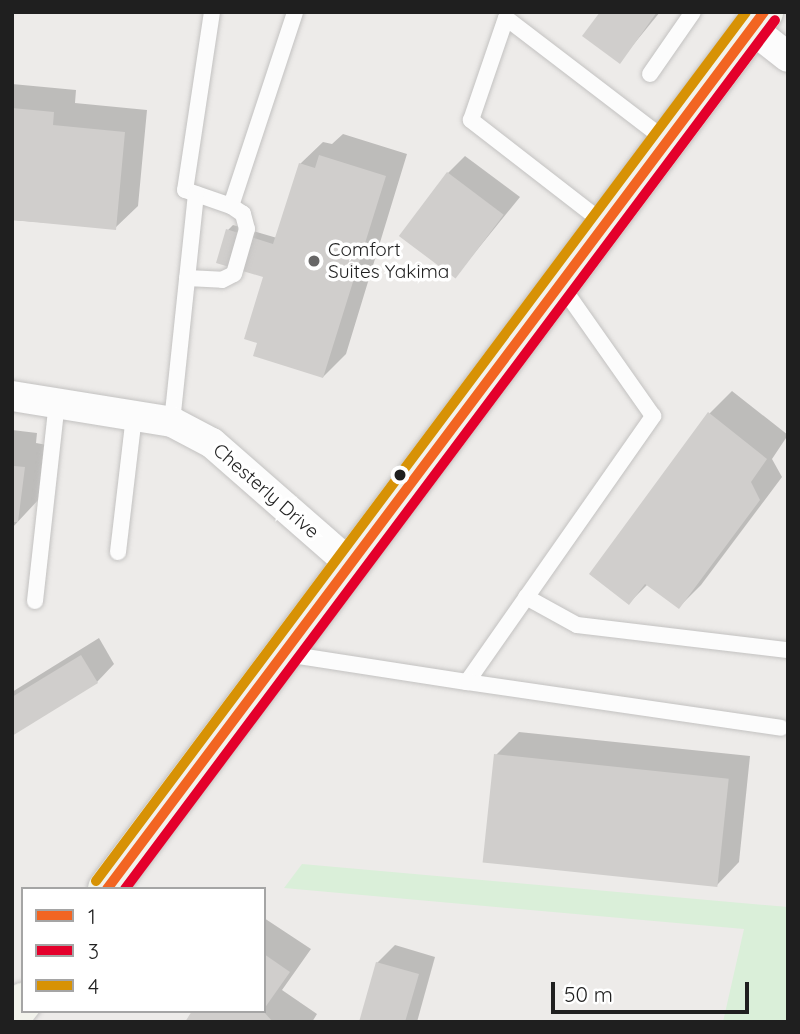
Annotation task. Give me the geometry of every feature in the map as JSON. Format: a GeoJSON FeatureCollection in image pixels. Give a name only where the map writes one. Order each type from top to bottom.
{"type":"FeatureCollection","features":[{"type":"Feature","properties":{"kind":"main road"},"geometry":{"type":"LineString","coordinates":[[108,887],[667,141],[750,18]]}},
{"type":"Feature","properties":{"kind":"street"},"geometry":{"type":"LineString","coordinates":[[750,18],[788,57]]}},
{"type":"Feature","properties":{"kind":"street","name":"Chesterly Drive"},"geometry":{"type":"LineString","coordinates":[[12,396],[172,422],[212,443],[350,564]]}},
{"type":"Feature","properties":{"kind":"lane"},"geometry":{"type":"LineString","coordinates":[[187,278],[222,280],[234,274],[247,229],[243,214],[231,206],[185,190],[212,12]]}},
{"type":"Feature","properties":{"kind":"lane"},"geometry":{"type":"LineString","coordinates":[[231,206],[295,12]]}},
{"type":"Feature","properties":{"kind":"lane"},"geometry":{"type":"LineString","coordinates":[[649,74],[694,12]]}},
{"type":"Feature","properties":{"kind":"lane"},"geometry":{"type":"LineString","coordinates":[[604,224],[471,120],[506,18],[667,141]]}},
{"type":"Feature","properties":{"kind":"lane"},"geometry":{"type":"LineString","coordinates":[[172,422],[196,194]]}},
{"type":"Feature","properties":{"kind":"lane"},"geometry":{"type":"LineString","coordinates":[[467,682],[653,416],[560,283]]}},
{"type":"Feature","properties":{"kind":"lane"},"geometry":{"type":"LineString","coordinates":[[35,601],[57,403]]}},
{"type":"Feature","properties":{"kind":"lane"},"geometry":{"type":"LineString","coordinates":[[118,552],[134,416]]}},
{"type":"Feature","properties":{"kind":"lane"},"geometry":{"type":"LineString","coordinates":[[526,597],[577,625],[788,650]]}},
{"type":"Feature","properties":{"kind":"lane"},"geometry":{"type":"LineString","coordinates":[[283,653],[781,728]]}},
{"type":"Feature","properties":{"kind":"green space"},"geometry":{"type":"Polygon","coordinates":[[[302,864],[788,907],[788,1022],[723,1022],[744,929],[284,888],[302,864]]]}},
{"type":"Feature","properties":{"kind":"building"},"geometry":{"type":"Polygon","coordinates":[[[600,12],[657,12],[620,64],[582,36],[600,12]]]}},
{"type":"Feature","properties":{"kind":"building"},"geometry":{"type":"Polygon","coordinates":[[[12,108],[54,112],[53,125],[125,132],[116,230],[12,220],[12,108]]]}},
{"type":"Feature","properties":{"kind":"building","name":"Comfort Suites Yakima"},"geometry":{"type":"Polygon","coordinates":[[[319,155],[386,176],[323,378],[253,356],[257,343],[244,339],[263,277],[216,263],[226,229],[273,244],[299,163],[315,168],[319,155]]]}},
{"type":"Feature","properties":{"kind":"building"},"geometry":{"type":"Polygon","coordinates":[[[447,172],[504,215],[456,279],[399,236],[447,172]]]}},
{"type":"Feature","properties":{"kind":"building"},"geometry":{"type":"Polygon","coordinates":[[[708,412],[767,459],[751,482],[760,500],[679,609],[645,584],[629,605],[589,574],[708,412]]]}},
{"type":"Feature","properties":{"kind":"building"},"geometry":{"type":"Polygon","coordinates":[[[12,454],[14,466],[25,467],[18,522],[12,522],[12,454]]]}},
{"type":"Feature","properties":{"kind":"building"},"geometry":{"type":"Polygon","coordinates":[[[81,655],[98,683],[12,736],[12,697],[81,655]]]}},
{"type":"Feature","properties":{"kind":"building"},"geometry":{"type":"Polygon","coordinates":[[[494,754],[729,779],[717,887],[483,862],[494,754]]]}},
{"type":"Feature","properties":{"kind":"building"},"geometry":{"type":"Polygon","coordinates":[[[266,955],[290,972],[266,1006],[266,955]]]}},
{"type":"Feature","properties":{"kind":"building"},"geometry":{"type":"Polygon","coordinates":[[[376,962],[419,974],[405,1022],[359,1022],[376,962]]]}},
{"type":"Feature","properties":{"kind":"building"},"geometry":{"type":"Polygon","coordinates":[[[191,1013],[265,1013],[273,1022],[185,1022],[191,1013]]]}},
{"type":"Feature","properties":{"kind":"transit line","name":"4"},"geometry":{"type":"LineString","coordinates":[[96,881],[746,12]]}},
{"type":"Feature","properties":{"kind":"transit line","name":"1"},"geometry":{"type":"LineString","coordinates":[[108,887],[764,12]]}},
{"type":"Feature","properties":{"kind":"transit line","name":"3"},"geometry":{"type":"LineString","coordinates":[[126,887],[775,20]]}},
{"type":"Feature","properties":{"kind":"place","name":"Comfort Suites Yakima"},"geometry":{"type":"Point","coordinates":[314,261]}}]}
